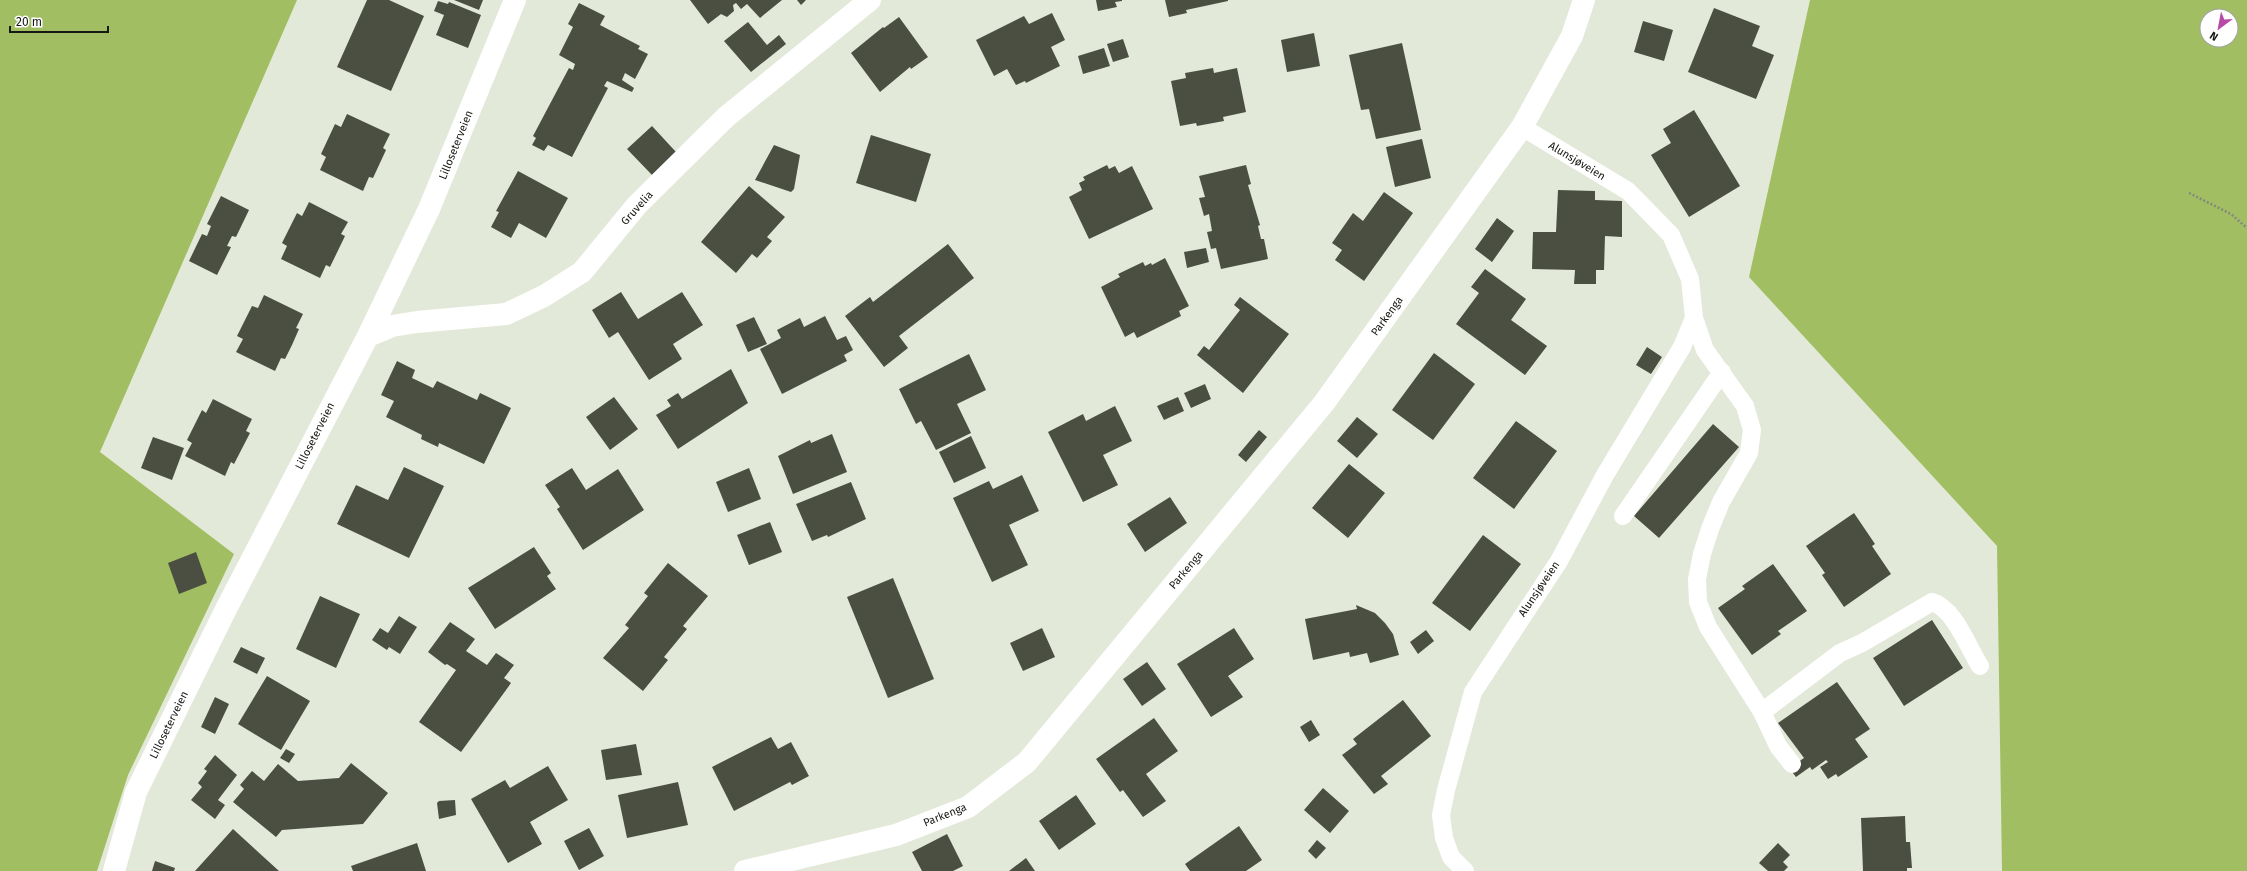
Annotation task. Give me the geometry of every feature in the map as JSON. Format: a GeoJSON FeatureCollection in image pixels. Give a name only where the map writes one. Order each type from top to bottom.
{"type":"FeatureCollection","features":[{"type":"Feature","properties":{"kind":"street","name":"Lilloseterveien"},"geometry":{"type":"LineString","coordinates":[[114,871],[136,792],[226,610],[368,336],[429,209],[516,0]]}},
{"type":"Feature","properties":{"kind":"street","name":"Gruvelia"},"geometry":{"type":"LineString","coordinates":[[368,336],[392,326],[417,322],[506,314],[544,296],[582,272],[637,205],[726,117],[870,0]]}},
{"type":"Feature","properties":{"kind":"street"},"geometry":{"type":"LineString","coordinates":[[1522,127],[1572,36],[1584,0]]}},
{"type":"Feature","properties":{"kind":"street","name":"Parkenga"},"geometry":{"type":"LineString","coordinates":[[745,871],[896,835],[968,807],[1027,762],[1324,403],[1522,127]]}},
{"type":"Feature","properties":{"kind":"lane","name":"Alunsjøveien"},"geometry":{"type":"LineString","coordinates":[[1522,127],[1628,192],[1671,235],[1690,279],[1694,318],[1705,350],[1745,406],[1752,430],[1749,453],[1722,502],[1710,529],[1702,554],[1697,579],[1698,602],[1708,627],[1762,712],[1778,746],[1792,764]]}},
{"type":"Feature","properties":{"kind":"lane","name":"Alunsjøveien"},"geometry":{"type":"LineString","coordinates":[[1465,871],[1451,857],[1444,838],[1441,815],[1446,790],[1473,692],[1559,561],[1605,475],[1682,347],[1694,318]]}},
{"type":"Feature","properties":{"kind":"lane"},"geometry":{"type":"LineString","coordinates":[[1623,516],[1722,372]]}},
{"type":"Feature","properties":{"kind":"lane"},"geometry":{"type":"LineString","coordinates":[[1762,712],[1840,653],[1862,643],[1932,602],[1940,604],[1951,615],[1980,666]]}},
{"type":"Feature","properties":{"kind":"path"},"geometry":{"type":"LineString","coordinates":[[2189,192],[2231,214],[2247,228]]}},
{"type":"Feature","properties":{"kind":"green space"},"geometry":{"type":"Polygon","coordinates":[[[0,0],[297,0],[100,452],[234,554],[128,775],[97,871],[0,871],[0,0]]]}},
{"type":"Feature","properties":{"kind":"green space"},"geometry":{"type":"Polygon","coordinates":[[[1810,0],[2247,0],[2247,871],[2002,871],[1997,546],[1749,277],[1810,0]]]}},
{"type":"Feature","properties":{"kind":"building"},"geometry":{"type":"Polygon","coordinates":[[[367,0],[389,0],[424,16],[391,91],[337,67],[367,0]]]}},
{"type":"Feature","properties":{"kind":"building"},"geometry":{"type":"Polygon","coordinates":[[[454,0],[483,0],[479,10],[454,0]]]}},
{"type":"Feature","properties":{"kind":"building"},"geometry":{"type":"Polygon","coordinates":[[[690,0],[782,0],[760,18],[747,4],[741,9],[736,3],[733,5],[734,11],[727,17],[721,14],[708,24],[690,0]]]}},
{"type":"Feature","properties":{"kind":"building"},"geometry":{"type":"Polygon","coordinates":[[[797,0],[806,0],[801,5],[797,0]]]}},
{"type":"Feature","properties":{"kind":"building"},"geometry":{"type":"Polygon","coordinates":[[[1096,0],[1122,1],[1115,2],[1117,7],[1098,11],[1096,0]]]}},
{"type":"Feature","properties":{"kind":"building"},"geometry":{"type":"Polygon","coordinates":[[[1165,0],[1228,1],[1186,10],[1187,13],[1169,17],[1165,0]]]}},
{"type":"Feature","properties":{"kind":"building"},"geometry":{"type":"Polygon","coordinates":[[[438,1],[448,4],[449,2],[481,15],[468,48],[436,35],[444,15],[434,11],[438,1]]]}},
{"type":"Feature","properties":{"kind":"building"},"geometry":{"type":"Polygon","coordinates":[[[579,3],[605,16],[600,25],[640,46],[638,49],[648,54],[635,79],[625,73],[622,80],[634,88],[632,92],[607,81],[604,86],[608,88],[572,157],[548,145],[544,151],[532,145],[536,138],[533,136],[569,68],[573,70],[575,64],[559,55],[573,27],[568,24],[579,3]]]}},
{"type":"Feature","properties":{"kind":"building"},"geometry":{"type":"Polygon","coordinates":[[[1714,8],[1760,26],[1752,46],[1774,55],[1756,99],[1688,72],[1714,8]]]}},
{"type":"Feature","properties":{"kind":"building"},"geometry":{"type":"Polygon","coordinates":[[[1052,13],[1065,40],[1051,47],[1060,66],[1026,83],[1025,81],[1016,85],[1007,69],[994,76],[976,40],[1024,16],[1029,24],[1052,13]]]}},
{"type":"Feature","properties":{"kind":"building"},"geometry":{"type":"Polygon","coordinates":[[[899,17],[928,57],[911,69],[910,67],[880,92],[851,53],[883,27],[884,28],[899,17]]]}},
{"type":"Feature","properties":{"kind":"building"},"geometry":{"type":"Polygon","coordinates":[[[1643,21],[1673,30],[1664,61],[1634,52],[1643,21]]]}},
{"type":"Feature","properties":{"kind":"building"},"geometry":{"type":"Polygon","coordinates":[[[748,22],[767,45],[779,35],[786,44],[751,72],[724,41],[748,22]]]}},
{"type":"Feature","properties":{"kind":"building"},"geometry":{"type":"Polygon","coordinates":[[[1314,33],[1320,66],[1287,72],[1281,40],[1314,33]]]}},
{"type":"Feature","properties":{"kind":"building"},"geometry":{"type":"Polygon","coordinates":[[[1123,39],[1129,57],[1113,62],[1107,44],[1123,39]]]}},
{"type":"Feature","properties":{"kind":"building"},"geometry":{"type":"Polygon","coordinates":[[[1402,43],[1421,130],[1376,139],[1369,109],[1361,110],[1349,55],[1402,43]]]}},
{"type":"Feature","properties":{"kind":"building"},"geometry":{"type":"Polygon","coordinates":[[[1104,48],[1110,66],[1083,74],[1078,56],[1104,48]]]}},
{"type":"Feature","properties":{"kind":"building"},"geometry":{"type":"Polygon","coordinates":[[[1213,68],[1214,73],[1237,68],[1246,112],[1223,117],[1224,121],[1197,126],[1196,123],[1180,126],[1171,81],[1186,78],[1185,73],[1213,68]]]}},
{"type":"Feature","properties":{"kind":"building"},"geometry":{"type":"Polygon","coordinates":[[[1694,110],[1740,186],[1689,217],[1651,155],[1671,143],[1663,129],[1694,110]]]}},
{"type":"Feature","properties":{"kind":"building"},"geometry":{"type":"Polygon","coordinates":[[[347,114],[390,134],[383,148],[386,150],[373,178],[369,177],[363,191],[320,170],[326,157],[321,154],[335,124],[341,127],[347,114]]]}},
{"type":"Feature","properties":{"kind":"building"},"geometry":{"type":"Polygon","coordinates":[[[652,126],[676,152],[652,175],[627,149],[652,126]]]}},
{"type":"Feature","properties":{"kind":"building"},"geometry":{"type":"Polygon","coordinates":[[[871,135],[931,154],[916,202],[856,183],[871,135]]]}},
{"type":"Feature","properties":{"kind":"building"},"geometry":{"type":"Polygon","coordinates":[[[1422,139],[1431,178],[1395,187],[1386,147],[1422,139]]]}},
{"type":"Feature","properties":{"kind":"building"},"geometry":{"type":"Polygon","coordinates":[[[774,145],[800,155],[794,189],[791,192],[755,180],[774,145]]]}},
{"type":"Feature","properties":{"kind":"building"},"geometry":{"type":"Polygon","coordinates":[[[1107,165],[1109,169],[1115,166],[1119,173],[1132,166],[1153,209],[1089,239],[1069,197],[1082,190],[1079,183],[1085,180],[1083,177],[1107,165]]]}},
{"type":"Feature","properties":{"kind":"building"},"geometry":{"type":"Polygon","coordinates":[[[1246,165],[1251,184],[1248,185],[1260,225],[1258,226],[1261,239],[1264,239],[1268,259],[1221,269],[1216,248],[1211,249],[1207,232],[1212,231],[1209,214],[1204,216],[1199,198],[1205,197],[1199,176],[1246,165]]]}},
{"type":"Feature","properties":{"kind":"building"},"geometry":{"type":"Polygon","coordinates":[[[518,171],[568,198],[546,238],[519,223],[511,238],[491,227],[499,212],[496,211],[518,171]]]}},
{"type":"Feature","properties":{"kind":"building"},"geometry":{"type":"Polygon","coordinates":[[[749,186],[785,217],[767,237],[772,241],[757,258],[752,254],[736,273],[701,242],[749,186]]]}},
{"type":"Feature","properties":{"kind":"building"},"geometry":{"type":"Polygon","coordinates":[[[1558,190],[1595,191],[1595,200],[1622,201],[1622,237],[1605,236],[1604,270],[1596,270],[1596,284],[1574,284],[1575,270],[1532,269],[1533,232],[1556,232],[1558,190]]]}},
{"type":"Feature","properties":{"kind":"building"},"geometry":{"type":"Polygon","coordinates":[[[1384,192],[1413,213],[1364,281],[1335,260],[1342,250],[1332,243],[1353,213],[1363,221],[1384,192]]]}},
{"type":"Feature","properties":{"kind":"building"},"geometry":{"type":"Polygon","coordinates":[[[221,196],[249,210],[236,237],[232,236],[227,246],[231,247],[217,275],[189,261],[202,234],[207,236],[211,226],[207,224],[221,196]]]}},
{"type":"Feature","properties":{"kind":"building"},"geometry":{"type":"Polygon","coordinates":[[[309,202],[348,222],[341,234],[345,236],[330,267],[326,265],[320,278],[281,259],[287,246],[282,243],[297,213],[302,216],[309,202]]]}},
{"type":"Feature","properties":{"kind":"building"},"geometry":{"type":"Polygon","coordinates":[[[1497,218],[1514,231],[1492,262],[1475,249],[1497,218]]]}},
{"type":"Feature","properties":{"kind":"building"},"geometry":{"type":"Polygon","coordinates":[[[948,244],[974,278],[899,336],[908,348],[884,367],[845,316],[870,297],[873,302],[948,244]]]}},
{"type":"Feature","properties":{"kind":"building"},"geometry":{"type":"Polygon","coordinates":[[[1206,248],[1209,262],[1187,268],[1184,252],[1206,248]]]}},
{"type":"Feature","properties":{"kind":"building"},"geometry":{"type":"Polygon","coordinates":[[[1165,258],[1189,306],[1179,311],[1181,316],[1137,338],[1134,332],[1125,337],[1101,287],[1120,277],[1118,274],[1143,262],[1145,266],[1151,263],[1152,265],[1165,258]]]}},
{"type":"Feature","properties":{"kind":"building"},"geometry":{"type":"Polygon","coordinates":[[[1485,269],[1526,299],[1511,320],[1547,346],[1525,375],[1456,324],[1479,293],[1471,287],[1485,269]]]}},
{"type":"Feature","properties":{"kind":"building"},"geometry":{"type":"Polygon","coordinates":[[[621,292],[638,319],[682,292],[703,325],[673,344],[682,359],[649,380],[618,332],[609,338],[592,310],[621,292]]]}},
{"type":"Feature","properties":{"kind":"building"},"geometry":{"type":"Polygon","coordinates":[[[264,295],[303,314],[296,328],[299,329],[292,345],[285,359],[281,358],[275,371],[236,352],[243,339],[237,336],[252,306],[258,308],[264,295]]]}},
{"type":"Feature","properties":{"kind":"building"},"geometry":{"type":"Polygon","coordinates":[[[1240,297],[1289,334],[1243,393],[1197,355],[1204,346],[1209,350],[1240,310],[1234,305],[1240,297]]]}},
{"type":"Feature","properties":{"kind":"building"},"geometry":{"type":"Polygon","coordinates":[[[825,316],[837,340],[846,336],[853,350],[844,355],[847,361],[782,394],[760,349],[781,338],[777,330],[800,318],[804,327],[825,316]]]}},
{"type":"Feature","properties":{"kind":"building"},"geometry":{"type":"Polygon","coordinates":[[[754,317],[767,344],[748,352],[736,325],[754,317]]]}},
{"type":"Feature","properties":{"kind":"building"},"geometry":{"type":"Polygon","coordinates":[[[1647,347],[1662,357],[1651,374],[1636,365],[1647,347]]]}},
{"type":"Feature","properties":{"kind":"building"},"geometry":{"type":"Polygon","coordinates":[[[1434,353],[1475,384],[1433,440],[1392,410],[1434,353]]]}},
{"type":"Feature","properties":{"kind":"building"},"geometry":{"type":"Polygon","coordinates":[[[969,354],[986,390],[957,404],[971,433],[936,450],[921,421],[916,424],[899,389],[969,354]]]}},
{"type":"Feature","properties":{"kind":"building"},"geometry":{"type":"Polygon","coordinates":[[[397,361],[415,370],[412,378],[433,388],[437,381],[477,400],[480,393],[511,408],[484,464],[439,443],[438,447],[421,439],[422,435],[386,417],[394,401],[381,395],[397,361]]]}},
{"type":"Feature","properties":{"kind":"building"},"geometry":{"type":"Polygon","coordinates":[[[731,369],[748,403],[678,449],[656,415],[671,406],[667,400],[678,393],[682,399],[731,369]]]}},
{"type":"Feature","properties":{"kind":"building"},"geometry":{"type":"Polygon","coordinates":[[[1205,384],[1211,399],[1191,408],[1184,393],[1205,384]]]}},
{"type":"Feature","properties":{"kind":"building"},"geometry":{"type":"Polygon","coordinates":[[[614,397],[638,429],[610,450],[586,417],[614,397]]]}},
{"type":"Feature","properties":{"kind":"building"},"geometry":{"type":"Polygon","coordinates":[[[1178,397],[1184,411],[1164,420],[1157,406],[1178,397]]]}},
{"type":"Feature","properties":{"kind":"building"},"geometry":{"type":"Polygon","coordinates":[[[213,399],[252,419],[246,431],[250,433],[234,464],[231,462],[225,476],[185,456],[192,443],[187,440],[202,410],[206,413],[213,399]]]}},
{"type":"Feature","properties":{"kind":"building"},"geometry":{"type":"Polygon","coordinates":[[[1115,406],[1132,441],[1103,455],[1118,485],[1083,502],[1048,432],[1083,414],[1086,421],[1115,406]]]}},
{"type":"Feature","properties":{"kind":"building"},"geometry":{"type":"Polygon","coordinates":[[[1357,417],[1378,434],[1357,458],[1337,441],[1357,417]]]}},
{"type":"Feature","properties":{"kind":"building"},"geometry":{"type":"Polygon","coordinates":[[[1516,421],[1557,451],[1514,509],[1473,478],[1516,421]]]}},
{"type":"Feature","properties":{"kind":"building"},"geometry":{"type":"Polygon","coordinates":[[[1713,424],[1739,447],[1659,538],[1634,516],[1713,424]]]}},
{"type":"Feature","properties":{"kind":"building"},"geometry":{"type":"Polygon","coordinates":[[[1259,430],[1267,437],[1246,462],[1238,455],[1259,430]]]}},
{"type":"Feature","properties":{"kind":"building"},"geometry":{"type":"Polygon","coordinates":[[[832,434],[847,472],[793,494],[778,456],[810,440],[811,443],[832,434]]]}},
{"type":"Feature","properties":{"kind":"building"},"geometry":{"type":"Polygon","coordinates":[[[971,436],[986,468],[954,483],[939,452],[971,436]]]}},
{"type":"Feature","properties":{"kind":"building"},"geometry":{"type":"Polygon","coordinates":[[[153,437],[184,448],[172,480],[141,468],[153,437]]]}},
{"type":"Feature","properties":{"kind":"building"},"geometry":{"type":"Polygon","coordinates":[[[1349,464],[1385,493],[1348,538],[1312,508],[1349,464]]]}},
{"type":"Feature","properties":{"kind":"building"},"geometry":{"type":"Polygon","coordinates":[[[404,467],[444,486],[409,558],[337,524],[356,485],[388,500],[404,467]]]}},
{"type":"Feature","properties":{"kind":"building"},"geometry":{"type":"Polygon","coordinates":[[[572,468],[586,490],[618,469],[644,510],[583,550],[557,509],[560,507],[545,485],[572,468]]]}},
{"type":"Feature","properties":{"kind":"building"},"geometry":{"type":"Polygon","coordinates":[[[749,468],[761,499],[728,512],[716,482],[749,468]]]}},
{"type":"Feature","properties":{"kind":"building"},"geometry":{"type":"Polygon","coordinates":[[[1022,475],[1039,511],[1009,525],[1028,565],[992,582],[953,498],[989,481],[993,489],[1022,475]]]}},
{"type":"Feature","properties":{"kind":"building"},"geometry":{"type":"Polygon","coordinates":[[[851,482],[866,519],[828,537],[827,535],[812,541],[796,504],[851,482]]]}},
{"type":"Feature","properties":{"kind":"building"},"geometry":{"type":"Polygon","coordinates":[[[1170,497],[1187,523],[1145,552],[1127,524],[1170,497]]]}},
{"type":"Feature","properties":{"kind":"building"},"geometry":{"type":"Polygon","coordinates":[[[1854,513],[1875,544],[1872,546],[1891,574],[1844,607],[1822,575],[1825,573],[1806,546],[1854,513]]]}},
{"type":"Feature","properties":{"kind":"building"},"geometry":{"type":"Polygon","coordinates":[[[770,522],[782,552],[749,565],[737,535],[770,522]]]}},
{"type":"Feature","properties":{"kind":"building"},"geometry":{"type":"Polygon","coordinates":[[[1483,535],[1521,564],[1470,631],[1432,603],[1483,535]]]}},
{"type":"Feature","properties":{"kind":"building"},"geometry":{"type":"Polygon","coordinates":[[[534,547],[551,573],[547,576],[556,589],[495,629],[468,588],[534,547]]]}},
{"type":"Feature","properties":{"kind":"building"},"geometry":{"type":"Polygon","coordinates":[[[196,552],[207,583],[179,594],[168,563],[196,552]]]}},
{"type":"Feature","properties":{"kind":"building"},"geometry":{"type":"Polygon","coordinates":[[[668,563],[708,596],[683,626],[687,629],[664,657],[668,660],[643,691],[603,658],[629,628],[625,625],[648,596],[644,593],[668,563]]]}},
{"type":"Feature","properties":{"kind":"building"},"geometry":{"type":"Polygon","coordinates":[[[1773,564],[1807,611],[1778,631],[1781,634],[1752,655],[1718,608],[1745,589],[1742,586],[1773,564]]]}},
{"type":"Feature","properties":{"kind":"building"},"geometry":{"type":"Polygon","coordinates":[[[893,578],[934,679],[888,698],[847,597],[893,578]]]}},
{"type":"Feature","properties":{"kind":"building"},"geometry":{"type":"Polygon","coordinates":[[[320,596],[360,614],[336,668],[296,649],[320,596]]]}},
{"type":"Feature","properties":{"kind":"building"},"geometry":{"type":"Polygon","coordinates":[[[1356,605],[1375,613],[1385,623],[1393,634],[1399,655],[1370,663],[1367,653],[1350,657],[1349,652],[1313,660],[1305,619],[1357,609],[1356,605]]]}},
{"type":"Feature","properties":{"kind":"building"},"geometry":{"type":"Polygon","coordinates":[[[399,616],[417,627],[400,654],[389,647],[387,650],[372,640],[380,628],[388,633],[399,616]]]}},
{"type":"Feature","properties":{"kind":"building"},"geometry":{"type":"Polygon","coordinates":[[[1932,620],[1963,668],[1904,706],[1873,658],[1932,620]]]}},
{"type":"Feature","properties":{"kind":"building"},"geometry":{"type":"Polygon","coordinates":[[[450,622],[475,639],[466,651],[487,665],[496,653],[514,665],[504,678],[511,683],[461,752],[419,722],[456,670],[447,664],[445,665],[428,652],[450,622]]]}},
{"type":"Feature","properties":{"kind":"building"},"geometry":{"type":"Polygon","coordinates":[[[1042,628],[1055,657],[1023,671],[1010,643],[1042,628]]]}},
{"type":"Feature","properties":{"kind":"building"},"geometry":{"type":"Polygon","coordinates":[[[1234,628],[1254,659],[1228,676],[1243,697],[1211,717],[1177,664],[1234,628]]]}},
{"type":"Feature","properties":{"kind":"building"},"geometry":{"type":"Polygon","coordinates":[[[1426,630],[1434,641],[1418,654],[1410,642],[1426,630]]]}},
{"type":"Feature","properties":{"kind":"building"},"geometry":{"type":"Polygon","coordinates":[[[241,647],[265,658],[257,674],[233,662],[241,647]]]}},
{"type":"Feature","properties":{"kind":"building"},"geometry":{"type":"Polygon","coordinates":[[[1147,662],[1166,689],[1142,706],[1123,679],[1147,662]]]}},
{"type":"Feature","properties":{"kind":"building"},"geometry":{"type":"Polygon","coordinates":[[[267,676],[310,701],[281,750],[238,724],[267,676]]]}},
{"type":"Feature","properties":{"kind":"building"},"geometry":{"type":"Polygon","coordinates":[[[1837,682],[1870,729],[1855,739],[1868,757],[1838,777],[1836,774],[1828,779],[1820,767],[1828,762],[1826,760],[1812,770],[1810,767],[1796,777],[1789,768],[1804,758],[1778,723],[1837,682]]]}},
{"type":"Feature","properties":{"kind":"building"},"geometry":{"type":"Polygon","coordinates":[[[215,697],[229,704],[215,734],[201,727],[215,697]]]}},
{"type":"Feature","properties":{"kind":"building"},"geometry":{"type":"Polygon","coordinates":[[[1403,700],[1431,736],[1381,776],[1388,784],[1374,794],[1342,755],[1357,744],[1353,739],[1403,700]]]}},
{"type":"Feature","properties":{"kind":"building"},"geometry":{"type":"Polygon","coordinates":[[[1154,718],[1178,751],[1146,774],[1166,801],[1143,817],[1123,790],[1120,792],[1096,759],[1154,718]]]}},
{"type":"Feature","properties":{"kind":"building"},"geometry":{"type":"Polygon","coordinates":[[[1311,720],[1320,735],[1309,742],[1300,727],[1311,720]]]}},
{"type":"Feature","properties":{"kind":"building"},"geometry":{"type":"Polygon","coordinates":[[[771,737],[778,749],[791,742],[809,776],[792,785],[790,782],[734,811],[712,767],[771,737]]]}},
{"type":"Feature","properties":{"kind":"building"},"geometry":{"type":"Polygon","coordinates":[[[636,744],[642,775],[606,780],[601,750],[636,744]]]}},
{"type":"Feature","properties":{"kind":"building"},"geometry":{"type":"Polygon","coordinates":[[[286,749],[295,754],[289,763],[280,758],[286,749]]]}},
{"type":"Feature","properties":{"kind":"building"},"geometry":{"type":"Polygon","coordinates":[[[215,755],[237,775],[218,800],[225,805],[215,819],[191,800],[202,787],[198,783],[207,771],[204,769],[215,755]]]}},
{"type":"Feature","properties":{"kind":"building"},"geometry":{"type":"Polygon","coordinates":[[[351,763],[388,793],[363,824],[282,830],[276,837],[233,802],[244,789],[240,785],[252,771],[264,781],[278,764],[298,781],[339,778],[351,763]]]}},
{"type":"Feature","properties":{"kind":"building"},"geometry":{"type":"Polygon","coordinates":[[[548,766],[568,800],[530,822],[542,844],[508,863],[471,799],[505,780],[510,788],[548,766]]]}},
{"type":"Feature","properties":{"kind":"building"},"geometry":{"type":"Polygon","coordinates":[[[678,782],[688,825],[627,838],[618,795],[678,782]]]}},
{"type":"Feature","properties":{"kind":"building"},"geometry":{"type":"Polygon","coordinates":[[[1323,788],[1349,811],[1330,833],[1304,810],[1323,788]]]}},
{"type":"Feature","properties":{"kind":"building"},"geometry":{"type":"Polygon","coordinates":[[[1076,795],[1096,824],[1059,850],[1039,821],[1076,795]]]}},
{"type":"Feature","properties":{"kind":"building"},"geometry":{"type":"Polygon","coordinates":[[[455,800],[456,815],[439,819],[437,803],[439,801],[455,800]]]}},
{"type":"Feature","properties":{"kind":"building"},"geometry":{"type":"Polygon","coordinates":[[[1905,816],[1906,842],[1910,842],[1912,868],[1907,868],[1907,871],[1863,871],[1861,818],[1905,816]]]}},
{"type":"Feature","properties":{"kind":"building"},"geometry":{"type":"Polygon","coordinates":[[[1239,826],[1262,860],[1246,871],[1190,871],[1185,864],[1239,826]]]}},
{"type":"Feature","properties":{"kind":"building"},"geometry":{"type":"Polygon","coordinates":[[[589,828],[604,856],[579,870],[564,841],[589,828]]]}},
{"type":"Feature","properties":{"kind":"building"},"geometry":{"type":"Polygon","coordinates":[[[233,829],[279,871],[195,871],[233,829]]]}},
{"type":"Feature","properties":{"kind":"building"},"geometry":{"type":"Polygon","coordinates":[[[947,834],[963,866],[953,871],[922,871],[912,852],[947,834]]]}},
{"type":"Feature","properties":{"kind":"building"},"geometry":{"type":"Polygon","coordinates":[[[1317,840],[1326,848],[1316,859],[1308,851],[1317,840]]]}},
{"type":"Feature","properties":{"kind":"building"},"geometry":{"type":"Polygon","coordinates":[[[417,843],[426,871],[353,871],[351,866],[417,843]]]}},
{"type":"Feature","properties":{"kind":"building"},"geometry":{"type":"Polygon","coordinates":[[[1778,843],[1790,855],[1783,862],[1788,867],[1784,871],[1768,871],[1759,863],[1778,843]]]}},
{"type":"Feature","properties":{"kind":"building"},"geometry":{"type":"Polygon","coordinates":[[[1026,858],[1035,871],[1009,871],[1026,858]]]}},
{"type":"Feature","properties":{"kind":"building"},"geometry":{"type":"Polygon","coordinates":[[[155,861],[175,868],[174,871],[152,871],[155,861]]]}}]}
